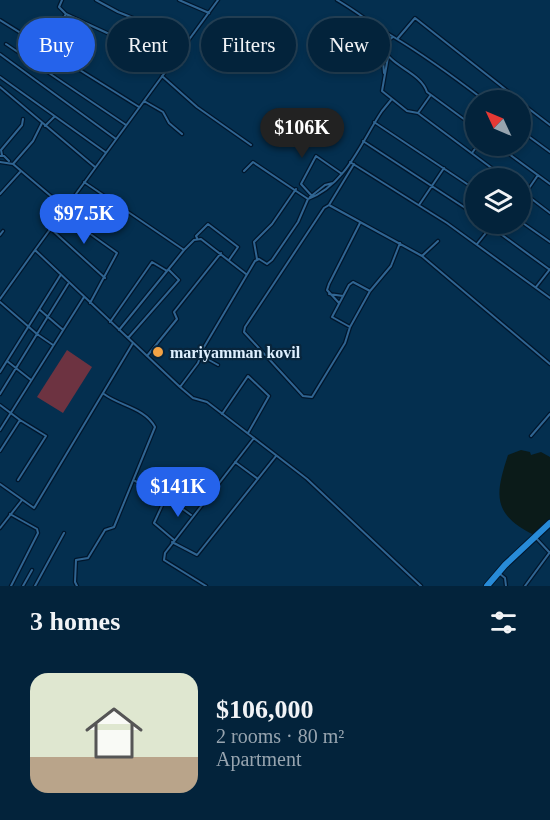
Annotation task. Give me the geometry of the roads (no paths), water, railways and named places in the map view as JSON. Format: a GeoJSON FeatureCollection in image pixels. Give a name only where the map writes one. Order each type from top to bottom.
{"type":"FeatureCollection","features":[{"type":"Feature","properties":{"kind":"highway"},"geometry":{"type":"LineString","coordinates":[[487,586],[534,536],[550,523]]}},
{"type":"Feature","properties":{"kind":"street"},"geometry":{"type":"LineString","coordinates":[[62,0],[59,7],[66,14],[107,33]]}},
{"type":"Feature","properties":{"kind":"street"},"geometry":{"type":"LineString","coordinates":[[96,0],[133,18]]}},
{"type":"Feature","properties":{"kind":"street"},"geometry":{"type":"LineString","coordinates":[[179,0],[209,13]]}},
{"type":"Feature","properties":{"kind":"street"},"geometry":{"type":"LineString","coordinates":[[189,40],[218,0]]}},
{"type":"Feature","properties":{"kind":"street"},"geometry":{"type":"LineString","coordinates":[[337,0],[446,70],[471,90]]}},
{"type":"Feature","properties":{"kind":"street"},"geometry":{"type":"LineString","coordinates":[[63,18],[66,14]]}},
{"type":"Feature","properties":{"kind":"street"},"geometry":{"type":"LineString","coordinates":[[390,40],[395,38],[413,19],[421,22],[506,90]]}},
{"type":"Feature","properties":{"kind":"street"},"geometry":{"type":"LineString","coordinates":[[0,20],[18,31]]}},
{"type":"Feature","properties":{"kind":"street"},"geometry":{"type":"LineString","coordinates":[[6,44],[126,126]]}},
{"type":"Feature","properties":{"kind":"street"},"geometry":{"type":"LineString","coordinates":[[0,54],[116,140]]}},
{"type":"Feature","properties":{"kind":"street"},"geometry":{"type":"LineString","coordinates":[[390,58],[424,84],[431,95],[465,120]]}},
{"type":"Feature","properties":{"kind":"street"},"geometry":{"type":"LineString","coordinates":[[84,72],[139,108]]}},
{"type":"Feature","properties":{"kind":"street"},"geometry":{"type":"LineString","coordinates":[[53,345],[28,328],[0,301],[50,228],[165,72]]}},
{"type":"Feature","properties":{"kind":"street"},"geometry":{"type":"LineString","coordinates":[[384,72],[384,76]]}},
{"type":"Feature","properties":{"kind":"street"},"geometry":{"type":"LineString","coordinates":[[385,72],[381,90],[407,111],[418,113],[465,148]]}},
{"type":"Feature","properties":{"kind":"street"},"geometry":{"type":"LineString","coordinates":[[162,76],[197,107],[251,145]]}},
{"type":"Feature","properties":{"kind":"street"},"geometry":{"type":"LineString","coordinates":[[0,77],[106,153]]}},
{"type":"Feature","properties":{"kind":"street"},"geometry":{"type":"LineString","coordinates":[[0,87],[95,167]]}},
{"type":"Feature","properties":{"kind":"street"},"geometry":{"type":"LineString","coordinates":[[418,113],[431,95]]}},
{"type":"Feature","properties":{"kind":"street"},"geometry":{"type":"LineString","coordinates":[[309,199],[325,192],[336,182],[374,122],[392,99]]}},
{"type":"Feature","properties":{"kind":"street"},"geometry":{"type":"LineString","coordinates":[[144,101],[163,112],[169,123],[182,134]]}},
{"type":"Feature","properties":{"kind":"street"},"geometry":{"type":"LineString","coordinates":[[531,110],[550,125]]}},
{"type":"Feature","properties":{"kind":"street"},"geometry":{"type":"LineString","coordinates":[[45,126],[55,116]]}},
{"type":"Feature","properties":{"kind":"street"},"geometry":{"type":"LineString","coordinates":[[23,118],[22,125],[1,150],[1,156],[65,208]]}},
{"type":"Feature","properties":{"kind":"street"},"geometry":{"type":"LineString","coordinates":[[374,122],[465,182]]}},
{"type":"Feature","properties":{"kind":"street"},"geometry":{"type":"LineString","coordinates":[[13,164],[33,141],[42,123]]}},
{"type":"Feature","properties":{"kind":"street"},"geometry":{"type":"LineString","coordinates":[[531,138],[550,152]]}},
{"type":"Feature","properties":{"kind":"street"},"geometry":{"type":"LineString","coordinates":[[363,141],[465,208]]}},
{"type":"Feature","properties":{"kind":"street"},"geometry":{"type":"LineString","coordinates":[[312,196],[301,183],[316,156],[342,174]]}},
{"type":"Feature","properties":{"kind":"street"},"geometry":{"type":"LineString","coordinates":[[475,156],[491,168]]}},
{"type":"Feature","properties":{"kind":"street"},"geometry":{"type":"LineString","coordinates":[[512,156],[550,184]]}},
{"type":"Feature","properties":{"kind":"street"},"geometry":{"type":"LineString","coordinates":[[0,162],[9,161]]}},
{"type":"Feature","properties":{"kind":"street"},"geometry":{"type":"LineString","coordinates":[[244,171],[253,162],[309,199]]}},
{"type":"Feature","properties":{"kind":"street"},"geometry":{"type":"LineString","coordinates":[[350,162],[477,244],[550,298]]}},
{"type":"Feature","properties":{"kind":"street"},"geometry":{"type":"LineString","coordinates":[[354,164],[329,206],[324,208],[244,327],[244,332],[303,396],[309,398],[317,392],[345,343],[350,327],[370,291],[388,270],[400,243]]}},
{"type":"Feature","properties":{"kind":"street"},"geometry":{"type":"LineString","coordinates":[[419,205],[444,168]]}},
{"type":"Feature","properties":{"kind":"street"},"geometry":{"type":"LineString","coordinates":[[0,194],[21,171]]}},
{"type":"Feature","properties":{"kind":"street"},"geometry":{"type":"LineString","coordinates":[[531,185],[538,175]]}},
{"type":"Feature","properties":{"kind":"street"},"geometry":{"type":"LineString","coordinates":[[84,182],[184,250]]}},
{"type":"Feature","properties":{"kind":"street"},"geometry":{"type":"LineString","coordinates":[[257,259],[267,264],[272,260],[298,222],[309,199],[325,185],[336,182]]}},
{"type":"Feature","properties":{"kind":"street"},"geometry":{"type":"LineString","coordinates":[[180,387],[198,363],[200,355],[246,274],[257,259],[254,242],[272,224],[296,189]]}},
{"type":"Feature","properties":{"kind":"street"},"geometry":{"type":"LineString","coordinates":[[531,199],[550,213]]}},
{"type":"Feature","properties":{"kind":"street"},"geometry":{"type":"LineString","coordinates":[[329,206],[423,256],[550,364]]}},
{"type":"Feature","properties":{"kind":"street"},"geometry":{"type":"LineString","coordinates":[[61,213],[117,253],[90,304]]}},
{"type":"Feature","properties":{"kind":"street"},"geometry":{"type":"LineString","coordinates":[[339,303],[329,294],[329,284],[361,222]]}},
{"type":"Feature","properties":{"kind":"street"},"geometry":{"type":"LineString","coordinates":[[119,330],[208,224],[238,247],[229,260]]}},
{"type":"Feature","properties":{"kind":"street"},"geometry":{"type":"LineString","coordinates":[[50,228],[105,278]]}},
{"type":"Feature","properties":{"kind":"street"},"geometry":{"type":"LineString","coordinates":[[531,229],[550,242]]}},
{"type":"Feature","properties":{"kind":"street"},"geometry":{"type":"LineString","coordinates":[[0,235],[3,231]]}},
{"type":"Feature","properties":{"kind":"street"},"geometry":{"type":"LineString","coordinates":[[477,244],[485,234]]}},
{"type":"Feature","properties":{"kind":"street"},"geometry":{"type":"LineString","coordinates":[[504,234],[550,269],[536,287]]}},
{"type":"Feature","properties":{"kind":"street"},"geometry":{"type":"LineString","coordinates":[[197,238],[246,274]]}},
{"type":"Feature","properties":{"kind":"street"},"geometry":{"type":"LineString","coordinates":[[423,256],[438,241]]}},
{"type":"Feature","properties":{"kind":"street"},"geometry":{"type":"LineString","coordinates":[[35,250],[180,387],[193,398],[204,401],[222,414],[307,479],[421,586]]}},
{"type":"Feature","properties":{"kind":"street"},"geometry":{"type":"LineString","coordinates":[[147,356],[177,320],[174,312],[221,254]]}},
{"type":"Feature","properties":{"kind":"street"},"geometry":{"type":"LineString","coordinates":[[110,322],[152,262],[168,270],[179,280],[128,338]]}},
{"type":"Feature","properties":{"kind":"street"},"geometry":{"type":"LineString","coordinates":[[0,372],[60,276]]}},
{"type":"Feature","properties":{"kind":"street"},"geometry":{"type":"LineString","coordinates":[[350,327],[332,317],[339,303],[353,282],[370,291]]}},
{"type":"Feature","properties":{"kind":"street"},"geometry":{"type":"LineString","coordinates":[[0,394],[68,283]]}},
{"type":"Feature","properties":{"kind":"street"},"geometry":{"type":"LineString","coordinates":[[329,294],[343,296]]}},
{"type":"Feature","properties":{"kind":"street"},"geometry":{"type":"LineString","coordinates":[[0,430],[84,297]]}},
{"type":"Feature","properties":{"kind":"street"},"geometry":{"type":"LineString","coordinates":[[40,310],[62,329]]}},
{"type":"Feature","properties":{"kind":"street"},"geometry":{"type":"LineString","coordinates":[[0,485],[34,508],[134,343]]}},
{"type":"Feature","properties":{"kind":"street"},"geometry":{"type":"LineString","coordinates":[[200,355],[218,365]]}},
{"type":"Feature","properties":{"kind":"street"},"geometry":{"type":"LineString","coordinates":[[7,361],[31,381]]}},
{"type":"Feature","properties":{"kind":"street"},"geometry":{"type":"LineString","coordinates":[[222,414],[248,376],[269,396],[248,434]]}},
{"type":"Feature","properties":{"kind":"street"},"geometry":{"type":"LineString","coordinates":[[77,586],[75,582],[76,560],[88,558],[105,530],[114,527],[135,481],[154,425],[130,406],[115,402],[104,394]]}},
{"type":"Feature","properties":{"kind":"street"},"geometry":{"type":"LineString","coordinates":[[0,405],[46,436],[18,480]]}},
{"type":"Feature","properties":{"kind":"street"},"geometry":{"type":"LineString","coordinates":[[531,436],[550,414]]}},
{"type":"Feature","properties":{"kind":"street"},"geometry":{"type":"LineString","coordinates":[[0,451],[20,420]]}},
{"type":"Feature","properties":{"kind":"street"},"geometry":{"type":"LineString","coordinates":[[206,586],[164,560],[165,553],[192,515],[254,438]]}},
{"type":"Feature","properties":{"kind":"street"},"geometry":{"type":"LineString","coordinates":[[201,504],[173,484],[154,525],[173,541],[197,555],[276,456]]}},
{"type":"Feature","properties":{"kind":"street"},"geometry":{"type":"LineString","coordinates":[[235,462],[258,479]]}},
{"type":"Feature","properties":{"kind":"street"},"geometry":{"type":"LineString","coordinates":[[135,481],[166,496],[192,515]]}},
{"type":"Feature","properties":{"kind":"street"},"geometry":{"type":"LineString","coordinates":[[0,528],[22,501]]}},
{"type":"Feature","properties":{"kind":"street"},"geometry":{"type":"LineString","coordinates":[[10,514],[38,531],[11,586]]}},
{"type":"Feature","properties":{"kind":"street"},"geometry":{"type":"LineString","coordinates":[[35,586],[64,533]]}},
{"type":"Feature","properties":{"kind":"street"},"geometry":{"type":"LineString","coordinates":[[525,586],[550,553],[534,536]]}},
{"type":"Feature","properties":{"kind":"street"},"geometry":{"type":"LineString","coordinates":[[23,586],[32,570]]}},
{"type":"Feature","properties":{"kind":"street"},"geometry":{"type":"LineString","coordinates":[[498,573],[505,578],[506,586]]}},
{"type":"Feature","properties":{"kind":"place","name":"mariyamman kovil"},"geometry":{"type":"Point","coordinates":[158,352]}}]}
